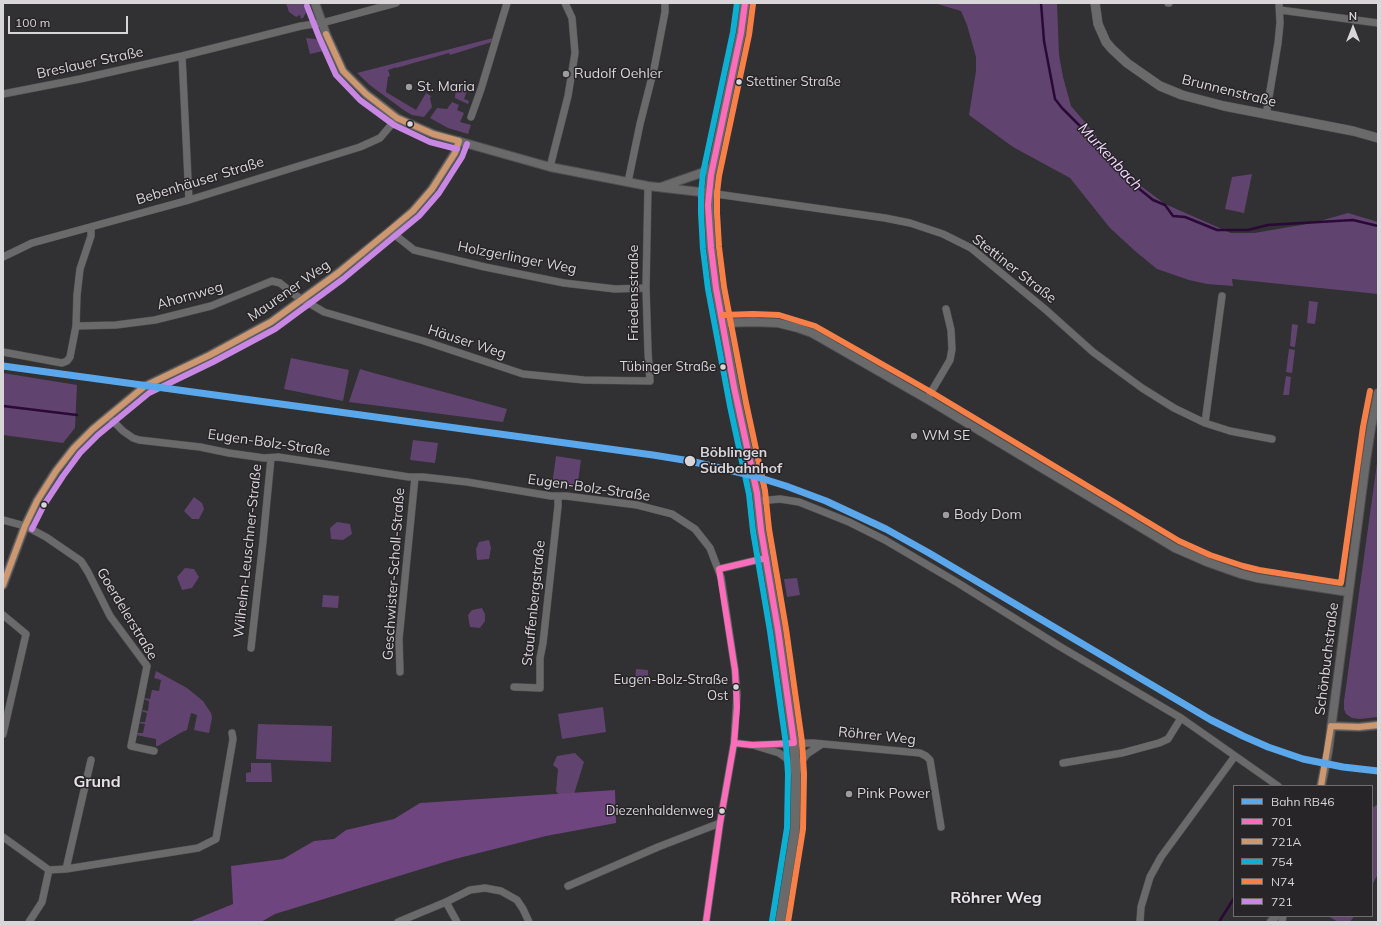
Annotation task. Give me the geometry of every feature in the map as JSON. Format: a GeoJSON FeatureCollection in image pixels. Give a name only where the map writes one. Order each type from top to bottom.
{"type":"FeatureCollection","features":[{"type":"Feature","properties":{"kind":"main road"},"geometry":{"type":"LineString","coordinates":[[745,3],[741,33],[712,166],[708,193],[711,248],[716,288],[733,383],[758,501],[761,530],[779,637],[794,743],[796,774],[795,829],[780,922]]}},
{"type":"Feature","properties":{"kind":"main road","name":"Brunnenstraße"},"geometry":{"type":"LineString","coordinates":[[1095,3],[1098,24],[1106,42],[1112,50],[1127,63],[1160,86],[1182,95],[1266,115],[1353,131],[1378,138]]}},
{"type":"Feature","properties":{"kind":"street"},"geometry":{"type":"LineString","coordinates":[[315,3],[343,71],[366,94],[397,118],[420,129],[550,167],[648,186],[708,193]]}},
{"type":"Feature","properties":{"kind":"street","name":"Breslauer Straße"},"geometry":{"type":"LineString","coordinates":[[3,94],[80,79],[182,56],[301,26],[322,23],[396,3]]}},
{"type":"Feature","properties":{"kind":"street"},"geometry":{"type":"LineString","coordinates":[[471,117],[507,3]]}},
{"type":"Feature","properties":{"kind":"street"},"geometry":{"type":"LineString","coordinates":[[550,167],[568,96],[575,53],[572,18],[565,3]]}},
{"type":"Feature","properties":{"kind":"street"},"geometry":{"type":"LineString","coordinates":[[628,182],[640,124],[657,55],[665,12],[665,3]]}},
{"type":"Feature","properties":{"kind":"street"},"geometry":{"type":"LineString","coordinates":[[1266,115],[1278,43],[1279,6],[1378,23]]}},
{"type":"Feature","properties":{"kind":"street"},"geometry":{"type":"LineString","coordinates":[[182,56],[189,200]]}},
{"type":"Feature","properties":{"kind":"street","name":"Bebenhäuser Straße"},"geometry":{"type":"LineString","coordinates":[[3,257],[32,243],[189,200],[360,147],[380,138],[397,118]]}},
{"type":"Feature","properties":{"kind":"street","name":"Maurener Weg"},"geometry":{"type":"LineString","coordinates":[[3,585],[25,526],[37,501],[74,448],[93,429],[145,386],[210,355],[260,328],[302,300],[390,231],[412,212],[432,189],[455,153],[459,141]]}},
{"type":"Feature","properties":{"kind":"street"},"geometry":{"type":"LineString","coordinates":[[661,187],[700,173],[712,166]]}},
{"type":"Feature","properties":{"kind":"street","name":"Friedensstraße"},"geometry":{"type":"LineString","coordinates":[[631,381],[650,381],[646,288],[648,186]]}},
{"type":"Feature","properties":{"kind":"street","name":"Stettiner Straße"},"geometry":{"type":"LineString","coordinates":[[708,193],[885,218],[910,223],[943,234],[972,248],[1046,310],[1093,352],[1118,371],[1174,408],[1205,423],[1230,431],[1272,439]]}},
{"type":"Feature","properties":{"kind":"street"},"geometry":{"type":"LineString","coordinates":[[3,352],[62,363],[67,361],[70,357],[76,326],[76,295],[80,269],[91,236],[91,227]]}},
{"type":"Feature","properties":{"kind":"street","name":"Holzgerlinger Weg"},"geometry":{"type":"LineString","coordinates":[[390,231],[414,250],[485,267],[564,283],[615,289],[646,288]]}},
{"type":"Feature","properties":{"kind":"street","name":"Ahornweg"},"geometry":{"type":"LineString","coordinates":[[76,326],[116,325],[155,320],[211,306],[272,281],[280,283],[302,300]]}},
{"type":"Feature","properties":{"kind":"street"},"geometry":{"type":"LineString","coordinates":[[1205,423],[1222,296]]}},
{"type":"Feature","properties":{"kind":"street","name":"Häuser Weg"},"geometry":{"type":"LineString","coordinates":[[302,300],[324,312],[416,339],[523,374],[584,380],[631,381]]}},
{"type":"Feature","properties":{"kind":"street"},"geometry":{"type":"LineString","coordinates":[[927,399],[950,360],[952,349],[946,309]]}},
{"type":"Feature","properties":{"kind":"street"},"geometry":{"type":"LineString","coordinates":[[723,323],[769,322],[786,324],[805,330],[927,399],[1175,548],[1207,562],[1240,574],[1257,578],[1348,592]]}},
{"type":"Feature","properties":{"kind":"street","name":"Schönbuchstraße"},"geometry":{"type":"LineString","coordinates":[[1321,785],[1331,726],[1368,448],[1378,393]]}},
{"type":"Feature","properties":{"kind":"street","name":"Eugen-Bolz-Straße"},"geometry":{"type":"LineString","coordinates":[[108,416],[123,431],[139,440],[200,447],[229,453],[271,458],[278,457],[357,468],[377,473],[467,482],[520,492],[558,497],[566,496],[637,505],[672,514],[695,529],[710,548],[719,568],[737,691],[734,743],[720,823],[706,922]]}},
{"type":"Feature","properties":{"kind":"street","name":"Wilhelm-Leuschner-Straße"},"geometry":{"type":"LineString","coordinates":[[250,648],[271,458]]}},
{"type":"Feature","properties":{"kind":"street","name":"Geschwister-Scholl-Straße"},"geometry":{"type":"LineString","coordinates":[[400,672],[399,639],[415,477]]}},
{"type":"Feature","properties":{"kind":"street","name":"Stauffenbergstraße"},"geometry":{"type":"LineString","coordinates":[[514,687],[540,688],[540,658],[558,508],[558,497]]}},
{"type":"Feature","properties":{"kind":"street"},"geometry":{"type":"LineString","coordinates":[[758,501],[780,499],[799,502],[868,531],[921,561],[1059,646],[1181,718],[1277,785]]}},
{"type":"Feature","properties":{"kind":"street"},"geometry":{"type":"LineString","coordinates":[[3,520],[25,526]]}},
{"type":"Feature","properties":{"kind":"street","name":"Goerdelerstraße"},"geometry":{"type":"LineString","coordinates":[[25,526],[46,537],[81,561],[110,616],[147,666],[131,746],[154,751]]}},
{"type":"Feature","properties":{"kind":"street"},"geometry":{"type":"LineString","coordinates":[[719,568],[766,558]]}},
{"type":"Feature","properties":{"kind":"street"},"geometry":{"type":"LineString","coordinates":[[3,614],[26,634],[3,734]]}},
{"type":"Feature","properties":{"kind":"street"},"geometry":{"type":"LineString","coordinates":[[1064,763],[1122,753],[1158,743],[1168,739],[1181,718]]}},
{"type":"Feature","properties":{"kind":"street"},"geometry":{"type":"LineString","coordinates":[[1331,726],[1359,727],[1378,725]]}},
{"type":"Feature","properties":{"kind":"street"},"geometry":{"type":"LineString","coordinates":[[3,837],[49,870],[66,870],[198,848],[216,840],[233,739],[232,733]]}},
{"type":"Feature","properties":{"kind":"street"},"geometry":{"type":"LineString","coordinates":[[734,743],[752,745],[779,753],[786,758],[796,774]]}},
{"type":"Feature","properties":{"kind":"street","name":"Röhrer Weg"},"geometry":{"type":"LineString","coordinates":[[752,745],[794,743],[823,744],[920,753],[930,760],[941,827]]}},
{"type":"Feature","properties":{"kind":"street","name":"Röhrer Weg"},"geometry":{"type":"LineString","coordinates":[[796,774],[801,762],[807,754],[823,744]]}},
{"type":"Feature","properties":{"kind":"street"},"geometry":{"type":"LineString","coordinates":[[1140,922],[1141,908],[1148,882],[1161,857],[1235,756]]}},
{"type":"Feature","properties":{"kind":"street"},"geometry":{"type":"LineString","coordinates":[[66,870],[91,760]]}},
{"type":"Feature","properties":{"kind":"street"},"geometry":{"type":"LineString","coordinates":[[568,886],[658,847],[720,823]]}},
{"type":"Feature","properties":{"kind":"street"},"geometry":{"type":"LineString","coordinates":[[29,922],[42,902],[49,870]]}},
{"type":"Feature","properties":{"kind":"street"},"geometry":{"type":"LineString","coordinates":[[398,922],[446,902],[470,890],[485,888],[501,891],[517,900],[523,908],[529,922]]}},
{"type":"Feature","properties":{"kind":"street"},"geometry":{"type":"LineString","coordinates":[[446,902],[456,922]]}},
{"type":"Feature","properties":{"kind":"shaded area"},"geometry":{"type":"Polygon","coordinates":[[[286,3],[307,3],[307,11],[303,18],[301,19],[300,15],[296,17],[289,12],[286,3]]]}},
{"type":"Feature","properties":{"kind":"shaded area"},"geometry":{"type":"Polygon","coordinates":[[[934,3],[1057,3],[1059,55],[1071,106],[1137,183],[1165,204],[1231,233],[1254,233],[1313,223],[1348,213],[1378,222],[1378,294],[1232,279],[1233,286],[1207,284],[1189,280],[1157,269],[1110,228],[1070,178],[1013,147],[969,115],[976,71],[976,57],[967,25],[961,11],[934,3]]]}},
{"type":"Feature","properties":{"kind":"shaded area"},"geometry":{"type":"Polygon","coordinates":[[[306,38],[315,39],[318,41],[323,51],[310,54],[306,38]]]}},
{"type":"Feature","properties":{"kind":"shaded area"},"geometry":{"type":"Polygon","coordinates":[[[493,38],[492,42],[450,55],[449,53],[396,68],[394,67],[388,70],[390,76],[388,77],[386,92],[416,110],[426,93],[431,96],[432,107],[424,117],[412,115],[405,111],[371,86],[357,73],[493,38]]]}},
{"type":"Feature","properties":{"kind":"shaded area"},"geometry":{"type":"Polygon","coordinates":[[[471,80],[464,99],[469,101],[468,104],[455,98],[456,85],[467,89],[471,80]]]}},
{"type":"Feature","properties":{"kind":"shaded area"},"geometry":{"type":"Polygon","coordinates":[[[452,102],[459,105],[457,110],[464,113],[460,122],[471,125],[468,134],[448,128],[430,118],[437,108],[447,109],[452,102]]]}},
{"type":"Feature","properties":{"kind":"shaded area"},"geometry":{"type":"Polygon","coordinates":[[[1252,174],[1244,213],[1225,209],[1232,177],[1252,174]]]}},
{"type":"Feature","properties":{"kind":"shaded area"},"geometry":{"type":"Polygon","coordinates":[[[1309,301],[1318,302],[1315,324],[1307,323],[1309,301]]]}},
{"type":"Feature","properties":{"kind":"shaded area"},"geometry":{"type":"Polygon","coordinates":[[[1292,324],[1298,325],[1295,347],[1290,346],[1292,324]]]}},
{"type":"Feature","properties":{"kind":"shaded area"},"geometry":{"type":"Polygon","coordinates":[[[1289,349],[1295,350],[1292,373],[1286,372],[1289,349]]]}},
{"type":"Feature","properties":{"kind":"shaded area"},"geometry":{"type":"Polygon","coordinates":[[[291,358],[349,370],[343,401],[284,389],[291,358]]]}},
{"type":"Feature","properties":{"kind":"shaded area"},"geometry":{"type":"Polygon","coordinates":[[[360,369],[507,409],[503,422],[349,402],[360,369]]]}},
{"type":"Feature","properties":{"kind":"shaded area"},"geometry":{"type":"Polygon","coordinates":[[[3,373],[77,385],[75,428],[63,443],[3,435],[3,373]]]}},
{"type":"Feature","properties":{"kind":"shaded area"},"geometry":{"type":"Polygon","coordinates":[[[1286,376],[1291,377],[1289,395],[1283,395],[1286,376]]]}},
{"type":"Feature","properties":{"kind":"shaded area"},"geometry":{"type":"Polygon","coordinates":[[[413,440],[438,443],[435,463],[410,460],[413,440]]]}},
{"type":"Feature","properties":{"kind":"shaded area"},"geometry":{"type":"Polygon","coordinates":[[[556,456],[581,460],[577,489],[552,485],[556,456]]]}},
{"type":"Feature","properties":{"kind":"shaded area"},"geometry":{"type":"Polygon","coordinates":[[[1378,456],[1378,717],[1360,719],[1352,718],[1346,714],[1344,709],[1344,701],[1378,456]]]}},
{"type":"Feature","properties":{"kind":"shaded area"},"geometry":{"type":"Polygon","coordinates":[[[194,497],[202,503],[204,509],[199,519],[192,519],[184,511],[194,497]]]}},
{"type":"Feature","properties":{"kind":"shaded area"},"geometry":{"type":"Polygon","coordinates":[[[337,522],[350,524],[352,534],[343,540],[331,539],[330,528],[337,522]]]}},
{"type":"Feature","properties":{"kind":"shaded area"},"geometry":{"type":"Polygon","coordinates":[[[489,540],[491,548],[489,559],[477,560],[476,549],[479,542],[489,540]]]}},
{"type":"Feature","properties":{"kind":"shaded area"},"geometry":{"type":"Polygon","coordinates":[[[185,568],[194,569],[199,577],[192,588],[182,590],[177,577],[185,568]]]}},
{"type":"Feature","properties":{"kind":"shaded area"},"geometry":{"type":"Polygon","coordinates":[[[797,578],[800,595],[787,597],[784,579],[797,578]]]}},
{"type":"Feature","properties":{"kind":"shaded area"},"geometry":{"type":"Polygon","coordinates":[[[323,595],[339,596],[338,608],[322,607],[323,595]]]}},
{"type":"Feature","properties":{"kind":"shaded area"},"geometry":{"type":"Polygon","coordinates":[[[482,608],[485,614],[485,621],[480,628],[470,627],[468,615],[472,610],[482,608]]]}},
{"type":"Feature","properties":{"kind":"shaded area"},"geometry":{"type":"Polygon","coordinates":[[[636,669],[648,670],[648,682],[635,681],[636,669]]]}},
{"type":"Feature","properties":{"kind":"shaded area"},"geometry":{"type":"Polygon","coordinates":[[[156,671],[187,688],[203,701],[211,713],[212,718],[209,733],[194,730],[197,715],[191,713],[187,730],[158,746],[156,746],[156,739],[136,735],[137,733],[143,733],[145,724],[139,723],[145,722],[147,713],[141,711],[148,711],[149,701],[143,698],[150,699],[152,690],[159,691],[161,680],[154,678],[156,671]]]}},
{"type":"Feature","properties":{"kind":"shaded area"},"geometry":{"type":"Polygon","coordinates":[[[603,707],[606,732],[562,739],[558,714],[603,707]]]}},
{"type":"Feature","properties":{"kind":"shaded area"},"geometry":{"type":"Polygon","coordinates":[[[258,724],[332,726],[331,762],[256,759],[258,724]]]}},
{"type":"Feature","properties":{"kind":"shaded area"},"geometry":{"type":"Polygon","coordinates":[[[575,753],[584,762],[574,794],[559,795],[556,791],[558,769],[553,765],[557,756],[575,753]]]}},
{"type":"Feature","properties":{"kind":"shaded area"},"geometry":{"type":"Polygon","coordinates":[[[251,763],[271,763],[272,782],[246,782],[246,773],[251,772],[251,763]]]}},
{"type":"Feature","properties":{"kind":"shaded area"},"geometry":{"type":"Polygon","coordinates":[[[615,790],[616,823],[546,836],[451,860],[275,914],[261,922],[189,922],[233,904],[231,866],[283,859],[314,841],[334,839],[346,830],[394,819],[420,803],[615,790]]]}},
{"type":"Feature","properties":{"kind":"shaded area"},"geometry":{"type":"Polygon","coordinates":[[[1378,804],[1378,874],[1373,883],[1373,807],[1378,804]]]}},
{"type":"Feature","properties":{"kind":"shaded area"},"geometry":{"type":"Polygon","coordinates":[[[1330,917],[1353,917],[1350,922],[1338,922],[1330,917]]]}},
{"type":"Feature","properties":{"kind":"waterway","name":"Murkenbach"},"geometry":{"type":"LineString","coordinates":[[1041,3],[1044,41],[1055,99],[1099,145],[1101,151],[1110,161],[1119,165],[1132,183],[1153,200],[1165,205],[1173,216],[1185,217],[1217,230],[1248,230],[1268,225],[1353,220],[1378,226]]}},
{"type":"Feature","properties":{"kind":"waterway"},"geometry":{"type":"LineString","coordinates":[[3,406],[77,415]]}},
{"type":"Feature","properties":{"kind":"waterway"},"geometry":{"type":"LineString","coordinates":[[1219,922],[1233,900]]}},
{"type":"Feature","properties":{"kind":"rail line","name":"RB46"},"geometry":{"type":"LineString","coordinates":[[3,366],[653,455],[690,461],[754,476],[826,501],[886,529],[1211,720],[1243,736],[1268,747],[1303,759],[1343,767],[1378,771]]}},
{"type":"Feature","properties":{"kind":"transit line","name":"754"},"geometry":{"type":"LineString","coordinates":[[737,3],[733,32],[703,173],[701,213],[703,249],[708,289],[730,406],[749,494],[753,531],[770,631],[786,744],[788,774],[787,828],[772,921]]}},
{"type":"Feature","properties":{"kind":"transit line","name":"701"},"geometry":{"type":"LineString","coordinates":[[734,743],[752,745],[794,743],[778,630],[761,530],[757,493],[734,387],[716,288],[708,205],[711,175],[741,33],[745,3]]}},
{"type":"Feature","properties":{"kind":"transit line","name":"N74"},"geometry":{"type":"LineString","coordinates":[[753,4],[749,35],[719,176],[717,213],[719,247],[724,287],[746,403],[765,491],[769,529],[786,629],[802,742],[804,774],[803,829],[788,922]]}},
{"type":"Feature","properties":{"kind":"transit line","name":"721"},"geometry":{"type":"LineString","coordinates":[[307,6],[336,75],[360,100],[394,125],[430,142],[457,149]]}},
{"type":"Feature","properties":{"kind":"transit line","name":"721A"},"geometry":{"type":"LineString","coordinates":[[326,34],[343,71],[366,94],[397,118],[433,134],[459,141]]}},
{"type":"Feature","properties":{"kind":"transit line","name":"721A"},"geometry":{"type":"LineString","coordinates":[[3,585],[25,526],[37,501],[56,471],[74,448],[93,429],[145,386],[210,355],[271,322],[338,273],[413,211],[432,189],[455,153],[459,141]]}},
{"type":"Feature","properties":{"kind":"transit line","name":"721"},"geometry":{"type":"LineString","coordinates":[[32,529],[44,505],[63,476],[80,453],[98,435],[149,393],[213,362],[275,329],[343,279],[419,216],[439,193],[462,157],[467,144]]}},
{"type":"Feature","properties":{"kind":"transit line","name":"N74"},"geometry":{"type":"LineString","coordinates":[[723,315],[779,315],[815,326],[931,392],[1179,541],[1210,555],[1243,566],[1259,570],[1341,583],[1363,427],[1370,391]]}},
{"type":"Feature","properties":{"kind":"transit line","name":"701"},"geometry":{"type":"LineString","coordinates":[[706,922],[720,823],[734,743],[737,707],[735,670],[719,569],[766,558]]}},
{"type":"Feature","properties":{"kind":"transit line","name":"721A"},"geometry":{"type":"LineString","coordinates":[[1331,726],[1359,727],[1378,725]]}},
{"type":"Feature","properties":{"kind":"transit line","name":"721A"},"geometry":{"type":"LineString","coordinates":[[1321,785],[1331,726]]}},
{"type":"Feature","properties":{"kind":"place","name":"Rudolf Oehler"},"geometry":{"type":"Point","coordinates":[566,74]}},
{"type":"Feature","properties":{"kind":"place","name":"Stettiner Straße"},"geometry":{"type":"Point","coordinates":[739,82]}},
{"type":"Feature","properties":{"kind":"place","name":"St. Maria"},"geometry":{"type":"Point","coordinates":[409,87]}},
{"type":"Feature","properties":{"kind":"place","name":"Tübinger Straße"},"geometry":{"type":"Point","coordinates":[723,367]}},
{"type":"Feature","properties":{"kind":"place","name":"WM SE"},"geometry":{"type":"Point","coordinates":[914,436]}},
{"type":"Feature","properties":{"kind":"place","name":"Böblingen Südbahnhof"},"geometry":{"type":"Point","coordinates":[690,461]}},
{"type":"Feature","properties":{"kind":"place","name":"Body Dom"},"geometry":{"type":"Point","coordinates":[946,515]}},
{"type":"Feature","properties":{"kind":"place","name":"Eugen-Bolz-Straße Ost"},"geometry":{"type":"Point","coordinates":[736,687]}},
{"type":"Feature","properties":{"kind":"place","name":"Pink Power"},"geometry":{"type":"Point","coordinates":[849,794]}},
{"type":"Feature","properties":{"kind":"place","name":"Diezenhaldenweg"},"geometry":{"type":"Point","coordinates":[722,811]}},
{"type":"Feature","properties":{"kind":"district","name":"Grund"},"geometry":{"type":"Point","coordinates":[97,782]}},
{"type":"Feature","properties":{"kind":"district","name":"Röhrer Weg"},"geometry":{"type":"Point","coordinates":[996,898]}}]}
